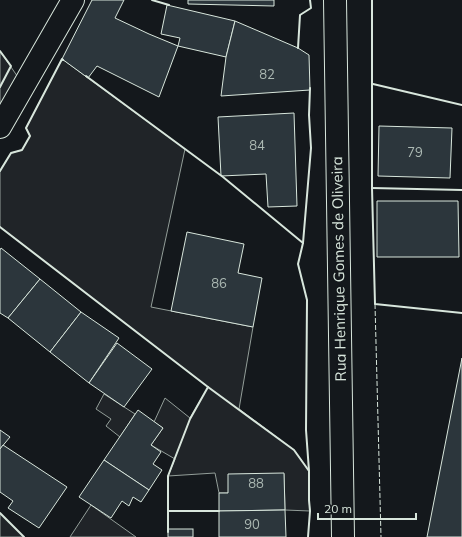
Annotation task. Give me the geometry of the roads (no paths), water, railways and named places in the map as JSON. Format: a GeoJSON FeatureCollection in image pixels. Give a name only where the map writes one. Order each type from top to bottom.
{"type":"FeatureCollection","features":[{"type":"Feature","properties":{"kind":"street"},"geometry":{"type":"LineString","coordinates":[[0,127],[73,0]]}},
{"type":"Feature","properties":{"kind":"street","name":"Rua Henrique Gomes de Oliveira"},"geometry":{"type":"LineString","coordinates":[[335,0],[342,537]]}}]}
